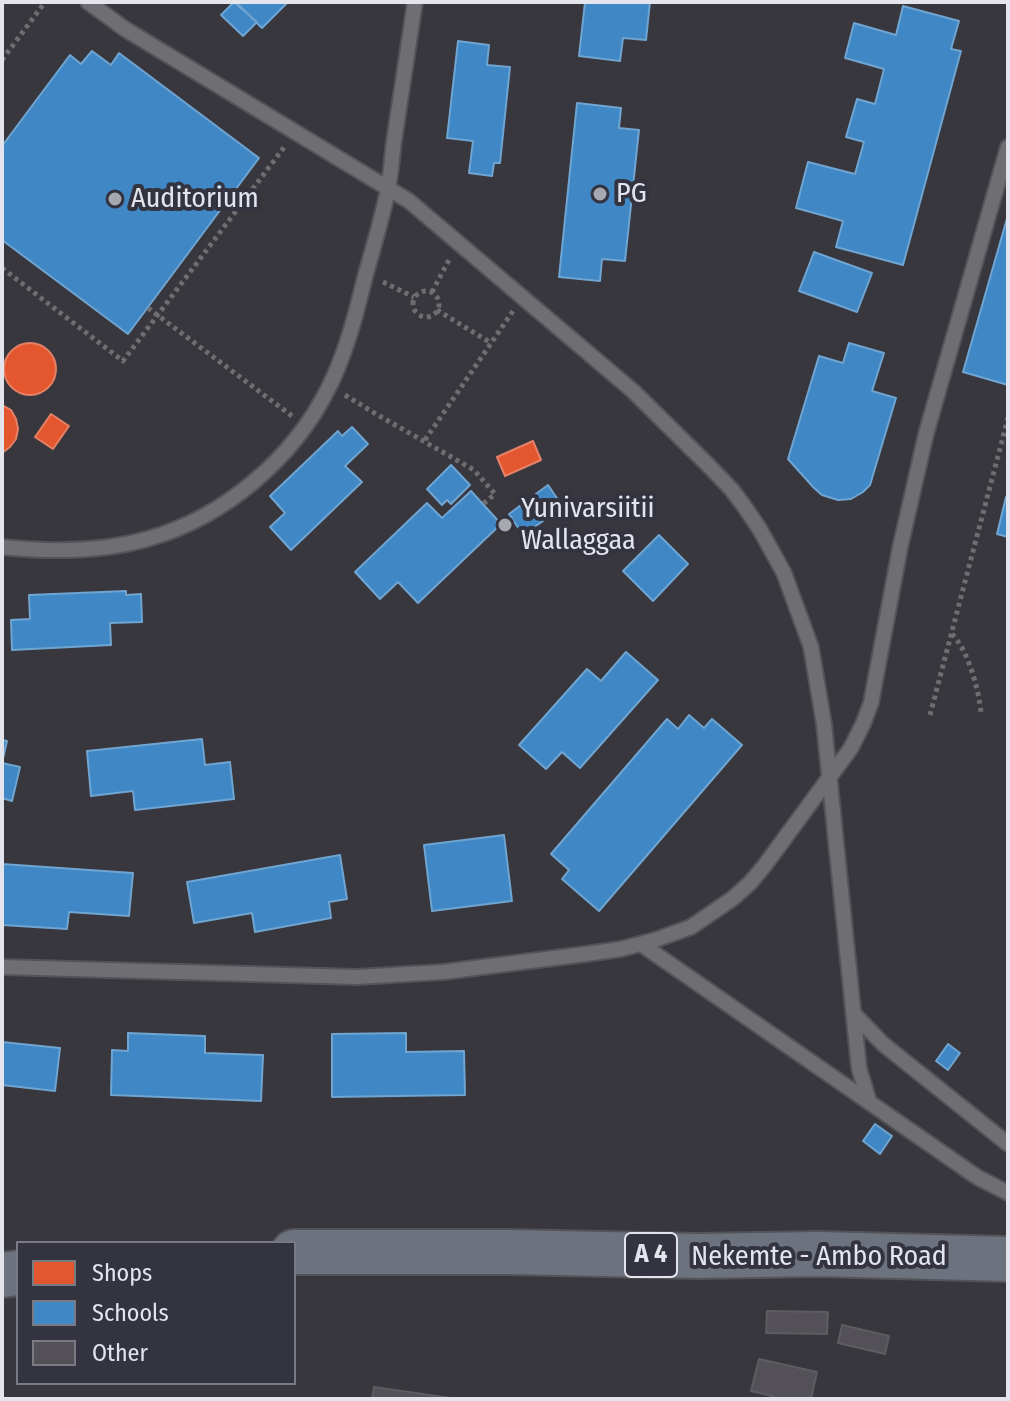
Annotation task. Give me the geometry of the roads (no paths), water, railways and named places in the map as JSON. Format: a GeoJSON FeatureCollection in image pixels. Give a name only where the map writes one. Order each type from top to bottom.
{"type":"FeatureCollection","features":[{"type":"Feature","properties":{"kind":"highway","name":"Nekemte - Ambo Road"},"geometry":{"type":"LineString","coordinates":[[296,1252],[698,1256],[819,1254],[1008,1259]]}},
{"type":"Feature","properties":{"kind":"lane"},"geometry":{"type":"LineString","coordinates":[[88,2],[125,29],[409,201],[633,391],[732,490],[759,528],[784,573],[811,647],[824,724],[859,1068],[869,1101]]}},
{"type":"Feature","properties":{"kind":"lane"},"geometry":{"type":"LineString","coordinates":[[2,547],[39,550],[92,548],[146,540],[165,533],[196,520],[239,493],[285,451],[306,426],[330,385],[349,336],[388,189],[415,2]]}},
{"type":"Feature","properties":{"kind":"lane"},"geometry":{"type":"LineString","coordinates":[[2,967],[307,976],[392,976],[443,972],[641,944],[691,927],[732,899],[765,865],[851,748],[871,703],[903,533],[926,434],[1008,147]]}},
{"type":"Feature","properties":{"kind":"lane"},"geometry":{"type":"LineString","coordinates":[[641,944],[977,1177],[1008,1193]]}},
{"type":"Feature","properties":{"kind":"lane"},"geometry":{"type":"LineString","coordinates":[[855,1015],[883,1044],[1008,1144]]}},
{"type":"Feature","properties":{"kind":"place","name":"PG"},"geometry":{"type":"Point","coordinates":[600,194]}},
{"type":"Feature","properties":{"kind":"place","name":"Auditorium"},"geometry":{"type":"Point","coordinates":[115,199]}},
{"type":"Feature","properties":{"kind":"place","name":"Yunivarsiitii Wallaggaa"},"geometry":{"type":"Point","coordinates":[505,525]}}]}
